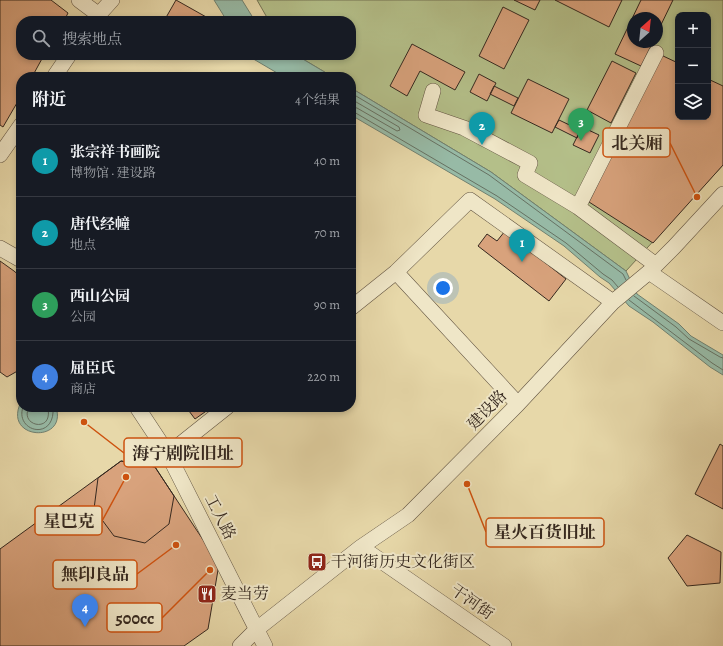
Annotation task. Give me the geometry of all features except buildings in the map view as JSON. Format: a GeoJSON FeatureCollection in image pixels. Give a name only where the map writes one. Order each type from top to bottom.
{"type":"FeatureCollection","features":[{"type":"Feature","properties":{"kind":"street"},"geometry":{"type":"LineString","coordinates":[[79,0],[94,16]]}},
{"type":"Feature","properties":{"kind":"street"},"geometry":{"type":"LineString","coordinates":[[98,16],[112,0]]}},
{"type":"Feature","properties":{"kind":"street"},"geometry":{"type":"LineString","coordinates":[[578,207],[656,53]]}},
{"type":"Feature","properties":{"kind":"street"},"geometry":{"type":"LineString","coordinates":[[57,72],[66,60]]}},
{"type":"Feature","properties":{"kind":"street"},"geometry":{"type":"LineString","coordinates":[[432,91],[426,115],[464,128],[530,163],[525,175],[578,207],[723,323]]}},
{"type":"Feature","properties":{"kind":"street"},"geometry":{"type":"LineString","coordinates":[[0,155],[16,132]]}},
{"type":"Feature","properties":{"kind":"street","name":"建设路"},"geometry":{"type":"LineString","coordinates":[[240,646],[257,630],[361,547],[408,515],[518,404],[613,302],[653,268],[723,194]]}},
{"type":"Feature","properties":{"kind":"street"},"geometry":{"type":"LineString","coordinates":[[356,304],[396,272],[470,200],[613,302]]}},
{"type":"Feature","properties":{"kind":"street"},"geometry":{"type":"LineString","coordinates":[[0,248],[16,257]]}},
{"type":"Feature","properties":{"kind":"street"},"geometry":{"type":"LineString","coordinates":[[396,272],[518,404]]}},
{"type":"Feature","properties":{"kind":"street","name":"工人路"},"geometry":{"type":"LineString","coordinates":[[140,412],[168,454],[265,646]]}},
{"type":"Feature","properties":{"kind":"street"},"geometry":{"type":"LineString","coordinates":[[168,454],[221,412]]}},
{"type":"Feature","properties":{"kind":"street","name":"干河街"},"geometry":{"type":"LineString","coordinates":[[361,547],[504,646]]}},
{"type":"Feature","properties":{"kind":"green space"},"geometry":{"type":"Polygon","coordinates":[[[257,0],[723,0],[723,165],[626,271],[491,172],[356,91],[356,72],[325,72],[304,60],[356,60],[356,16],[266,16],[257,0]]]}},
{"type":"Feature","properties":{"kind":"water"},"geometry":{"type":"Polygon","coordinates":[[[214,0],[242,0],[252,16],[224,16],[214,0]]]}},
{"type":"Feature","properties":{"kind":"water"},"geometry":{"type":"Polygon","coordinates":[[[255,60],[304,60],[325,72],[276,72],[255,60]]]}},
{"type":"Feature","properties":{"kind":"water"},"geometry":{"type":"Polygon","coordinates":[[[356,91],[491,172],[626,271],[637,294],[679,324],[691,336],[723,355],[723,375],[710,367],[653,322],[629,306],[609,283],[564,246],[495,199],[356,118],[356,91]]]}},
{"type":"Feature","properties":{"kind":"water"},"geometry":{"type":"Polygon","coordinates":[[[19,412],[56,412],[57,419],[53,427],[45,432],[36,433],[27,430],[20,424],[19,412]]]}},
{"type":"Feature","properties":{"kind":"place","name":"西山公园"},"geometry":{"type":"Point","coordinates":[581,141]}},
{"type":"Feature","properties":{"kind":"place","name":"唐代经幢"},"geometry":{"type":"Point","coordinates":[482,145]}},
{"type":"Feature","properties":{"kind":"place","name":"北关厢"},"geometry":{"type":"Point","coordinates":[697,197]}},
{"type":"Feature","properties":{"kind":"place","name":"张宗祥书画院"},"geometry":{"type":"Point","coordinates":[522,262]}},
{"type":"Feature","properties":{"kind":"place","name":"海宁剧院旧址"},"geometry":{"type":"Point","coordinates":[84,422]}},
{"type":"Feature","properties":{"kind":"place","name":"星巴克"},"geometry":{"type":"Point","coordinates":[126,477]}},
{"type":"Feature","properties":{"kind":"place","name":"星火百货旧址"},"geometry":{"type":"Point","coordinates":[467,484]}},
{"type":"Feature","properties":{"kind":"place","name":"無印良品"},"geometry":{"type":"Point","coordinates":[176,545]}},
{"type":"Feature","properties":{"kind":"place","name":"干河街历史文化街区"},"geometry":{"type":"Point","coordinates":[317,562]}},
{"type":"Feature","properties":{"kind":"place","name":"500cc"},"geometry":{"type":"Point","coordinates":[210,570]}},
{"type":"Feature","properties":{"kind":"place","name":"麦当劳"},"geometry":{"type":"Point","coordinates":[207,594]}},
{"type":"Feature","properties":{"kind":"place","name":"屈臣氏"},"geometry":{"type":"Point","coordinates":[85,627]}}]}
